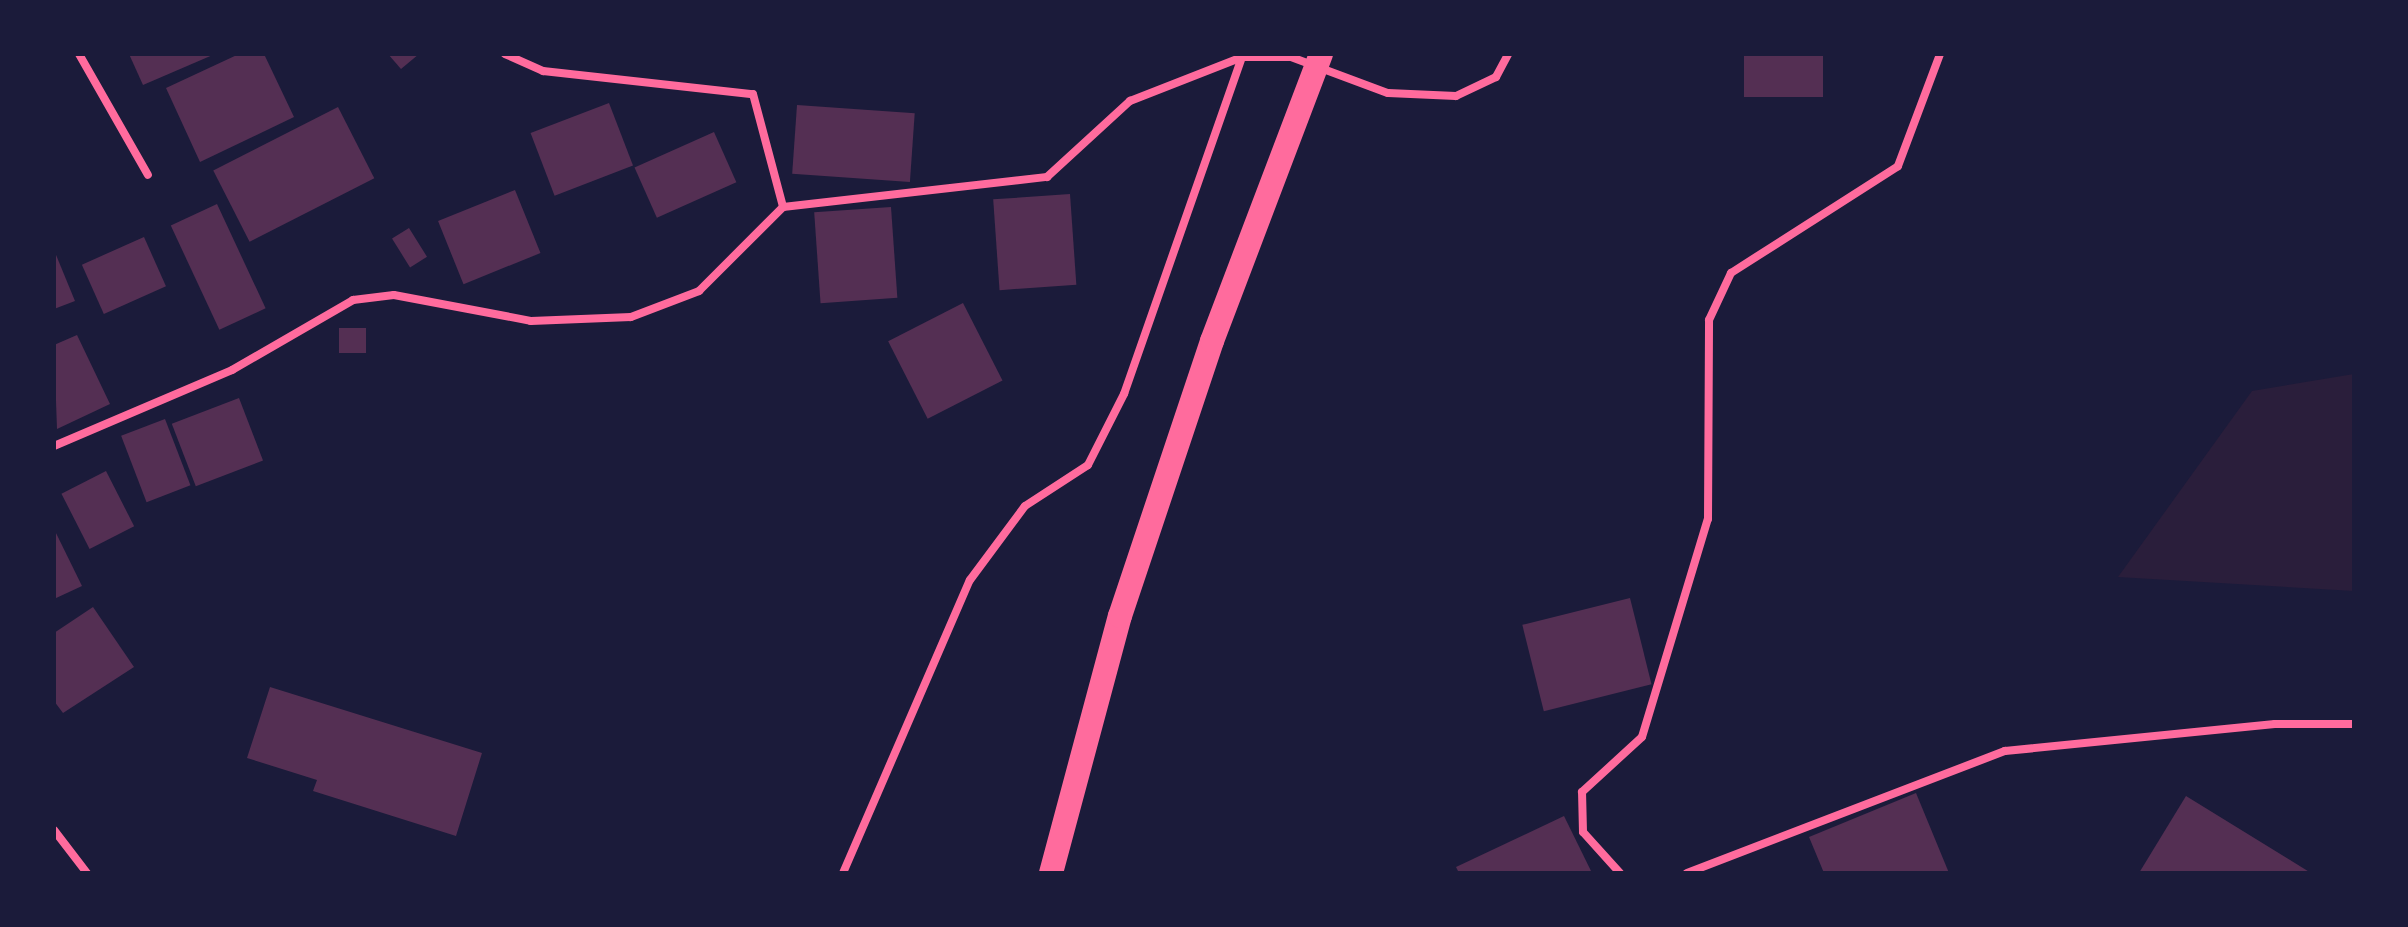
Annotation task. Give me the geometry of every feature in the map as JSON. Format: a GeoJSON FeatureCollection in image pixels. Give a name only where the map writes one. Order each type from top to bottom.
{"type":"FeatureCollection","features":[{"type":"Feature","properties":{"kind":"highway"},"geometry":{"type":"LineString","coordinates":[[1051,873],[1120,616],[1212,341],[1321,54]]}},
{"type":"Feature","properties":{"kind":"street"},"geometry":{"type":"LineString","coordinates":[[79,54],[148,175]]}},
{"type":"Feature","properties":{"kind":"street"},"geometry":{"type":"LineString","coordinates":[[505,54],[543,71],[753,94],[783,207]]}},
{"type":"Feature","properties":{"kind":"street"},"geometry":{"type":"LineString","coordinates":[[54,446],[232,370],[353,300],[394,295],[531,321],[631,317],[699,291],[783,207],[1047,177],[1130,101],[1243,56],[1291,57],[1388,93],[1456,96],[1496,77],[1508,54]]}},
{"type":"Feature","properties":{"kind":"street"},"geometry":{"type":"LineString","coordinates":[[1620,873],[1583,832],[1582,792],[1642,737],[1708,519],[1709,320],[1731,273],[1898,166],[1940,54]]}},
{"type":"Feature","properties":{"kind":"street"},"geometry":{"type":"LineString","coordinates":[[843,873],[970,580],[1025,506],[1088,465],[1124,394],[1243,56]]}},
{"type":"Feature","properties":{"kind":"street"},"geometry":{"type":"LineString","coordinates":[[1687,873],[2005,751],[2275,724],[2354,724]]}},
{"type":"Feature","properties":{"kind":"street"},"geometry":{"type":"LineString","coordinates":[[54,830],[87,873]]}},
{"type":"Feature","properties":{"kind":"shaded area"},"geometry":{"type":"Polygon","coordinates":[[[2354,374],[2354,591],[2118,577],[2252,391],[2354,374]]]}},
{"type":"Feature","properties":{"kind":"building"},"geometry":{"type":"Polygon","coordinates":[[[129,54],[215,54],[143,85],[129,54]]]}},
{"type":"Feature","properties":{"kind":"building"},"geometry":{"type":"Polygon","coordinates":[[[239,54],[264,54],[294,117],[200,162],[166,88],[239,54]]]}},
{"type":"Feature","properties":{"kind":"building"},"geometry":{"type":"Polygon","coordinates":[[[388,54],[419,54],[401,69],[388,54]]]}},
{"type":"Feature","properties":{"kind":"building"},"geometry":{"type":"Polygon","coordinates":[[[1744,54],[1823,54],[1823,97],[1744,97],[1744,54]]]}},
{"type":"Feature","properties":{"kind":"building"},"geometry":{"type":"Polygon","coordinates":[[[609,103],[633,166],[555,196],[531,133],[609,103]]]}},
{"type":"Feature","properties":{"kind":"building"},"geometry":{"type":"Polygon","coordinates":[[[797,105],[915,113],[910,182],[792,174],[797,105]]]}},
{"type":"Feature","properties":{"kind":"building"},"geometry":{"type":"Polygon","coordinates":[[[338,107],[374,178],[250,242],[213,171],[338,107]]]}},
{"type":"Feature","properties":{"kind":"building"},"geometry":{"type":"Polygon","coordinates":[[[714,132],[736,182],[657,218],[635,167],[714,132]]]}},
{"type":"Feature","properties":{"kind":"building"},"geometry":{"type":"Polygon","coordinates":[[[515,190],[540,253],[464,284],[438,221],[515,190]]]}},
{"type":"Feature","properties":{"kind":"building"},"geometry":{"type":"Polygon","coordinates":[[[1070,194],[1076,285],[1000,290],[993,199],[1070,194]]]}},
{"type":"Feature","properties":{"kind":"building"},"geometry":{"type":"Polygon","coordinates":[[[217,204],[266,308],[219,330],[171,226],[217,204]]]}},
{"type":"Feature","properties":{"kind":"building"},"geometry":{"type":"Polygon","coordinates":[[[891,207],[897,298],[821,303],[814,212],[891,207]]]}},
{"type":"Feature","properties":{"kind":"building"},"geometry":{"type":"Polygon","coordinates":[[[409,228],[427,257],[410,267],[392,239],[409,228]]]}},
{"type":"Feature","properties":{"kind":"building"},"geometry":{"type":"Polygon","coordinates":[[[144,237],[166,286],[104,314],[82,265],[144,237]]]}},
{"type":"Feature","properties":{"kind":"building"},"geometry":{"type":"Polygon","coordinates":[[[54,250],[75,301],[54,309],[54,250]]]}},
{"type":"Feature","properties":{"kind":"building"},"geometry":{"type":"Polygon","coordinates":[[[963,303],[1002,381],[928,419],[888,341],[963,303]]]}},
{"type":"Feature","properties":{"kind":"building"},"geometry":{"type":"Polygon","coordinates":[[[339,328],[366,328],[366,353],[339,353],[339,328]]]}},
{"type":"Feature","properties":{"kind":"building"},"geometry":{"type":"Polygon","coordinates":[[[77,335],[110,404],[57,429],[54,345],[77,335]]]}},
{"type":"Feature","properties":{"kind":"building"},"geometry":{"type":"Polygon","coordinates":[[[239,398],[263,461],[196,486],[172,424],[239,398]]]}},
{"type":"Feature","properties":{"kind":"building"},"geometry":{"type":"Polygon","coordinates":[[[165,419],[190,485],[147,502],[121,436],[165,419]]]}},
{"type":"Feature","properties":{"kind":"building"},"geometry":{"type":"Polygon","coordinates":[[[106,471],[134,526],[90,549],[61,494],[106,471]]]}},
{"type":"Feature","properties":{"kind":"building"},"geometry":{"type":"Polygon","coordinates":[[[54,529],[82,586],[54,599],[54,529]]]}},
{"type":"Feature","properties":{"kind":"building"},"geometry":{"type":"Polygon","coordinates":[[[1630,598],[1652,684],[1544,711],[1522,625],[1630,598]]]}},
{"type":"Feature","properties":{"kind":"building"},"geometry":{"type":"Polygon","coordinates":[[[93,607],[134,667],[63,713],[54,701],[54,633],[93,607]]]}},
{"type":"Feature","properties":{"kind":"building"},"geometry":{"type":"Polygon","coordinates":[[[270,687],[482,753],[456,836],[313,791],[317,780],[247,758],[270,687]]]}},
{"type":"Feature","properties":{"kind":"building"},"geometry":{"type":"Polygon","coordinates":[[[1916,793],[1949,873],[1824,873],[1809,837],[1916,793]]]}},
{"type":"Feature","properties":{"kind":"building"},"geometry":{"type":"Polygon","coordinates":[[[2186,796],[2311,873],[2139,873],[2186,796]]]}},
{"type":"Feature","properties":{"kind":"building"},"geometry":{"type":"Polygon","coordinates":[[[1564,816],[1592,873],[1459,873],[1456,867],[1564,816]]]}}]}
